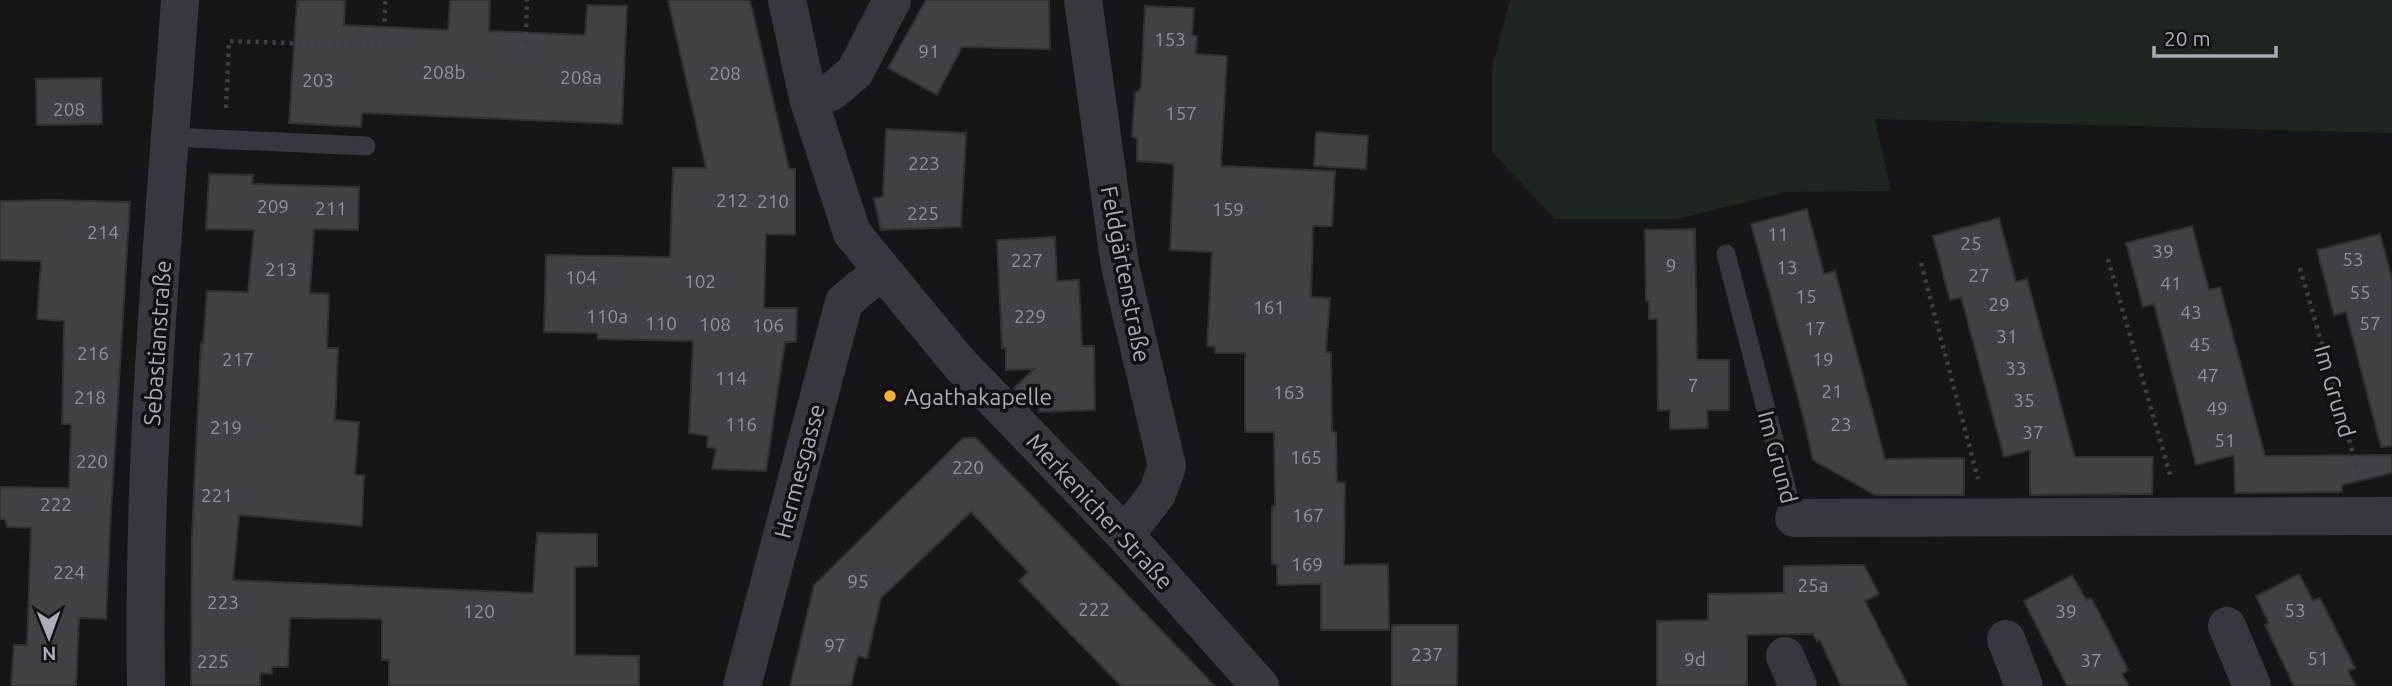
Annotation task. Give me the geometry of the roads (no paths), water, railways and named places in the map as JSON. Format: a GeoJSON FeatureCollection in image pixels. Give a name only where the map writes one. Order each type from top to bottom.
{"type":"FeatureCollection","features":[{"type":"Feature","properties":{"kind":"street","name":"Sebastianstraße"},"geometry":{"type":"LineString","coordinates":[[146,686],[144,600],[150,454],[180,0]]}},
{"type":"Feature","properties":{"kind":"street","name":"Merkenicher Straße"},"geometry":{"type":"LineString","coordinates":[[787,0],[808,98],[852,233],[958,362],[1125,535],[1260,686]]}},
{"type":"Feature","properties":{"kind":"street"},"geometry":{"type":"LineString","coordinates":[[808,98],[831,92],[855,72],[892,0]]}},
{"type":"Feature","properties":{"kind":"street","name":"Feldgärtenstraße"},"geometry":{"type":"LineString","coordinates":[[1083,0],[1120,266],[1167,466],[1157,494],[1125,535]]}},
{"type":"Feature","properties":{"kind":"street","name":"Hermesgasse"},"geometry":{"type":"LineString","coordinates":[[742,686],[844,302],[881,271]]}},
{"type":"Feature","properties":{"kind":"street","name":"Im Grund"},"geometry":{"type":"LineString","coordinates":[[1794,518],[2378,516]]}},
{"type":"Feature","properties":{"kind":"street"},"geometry":{"type":"LineString","coordinates":[[2227,626],[2252,686]]}},
{"type":"Feature","properties":{"kind":"street"},"geometry":{"type":"LineString","coordinates":[[2006,639],[2024,686]]}},
{"type":"Feature","properties":{"kind":"lane"},"geometry":{"type":"LineString","coordinates":[[171,137],[366,146]]}},
{"type":"Feature","properties":{"kind":"lane","name":"Im Grund"},"geometry":{"type":"LineString","coordinates":[[1726,254],[1794,518]]}},
{"type":"Feature","properties":{"kind":"place","name":"Agathakapelle"},"geometry":{"type":"Point","coordinates":[890,396]}}]}
